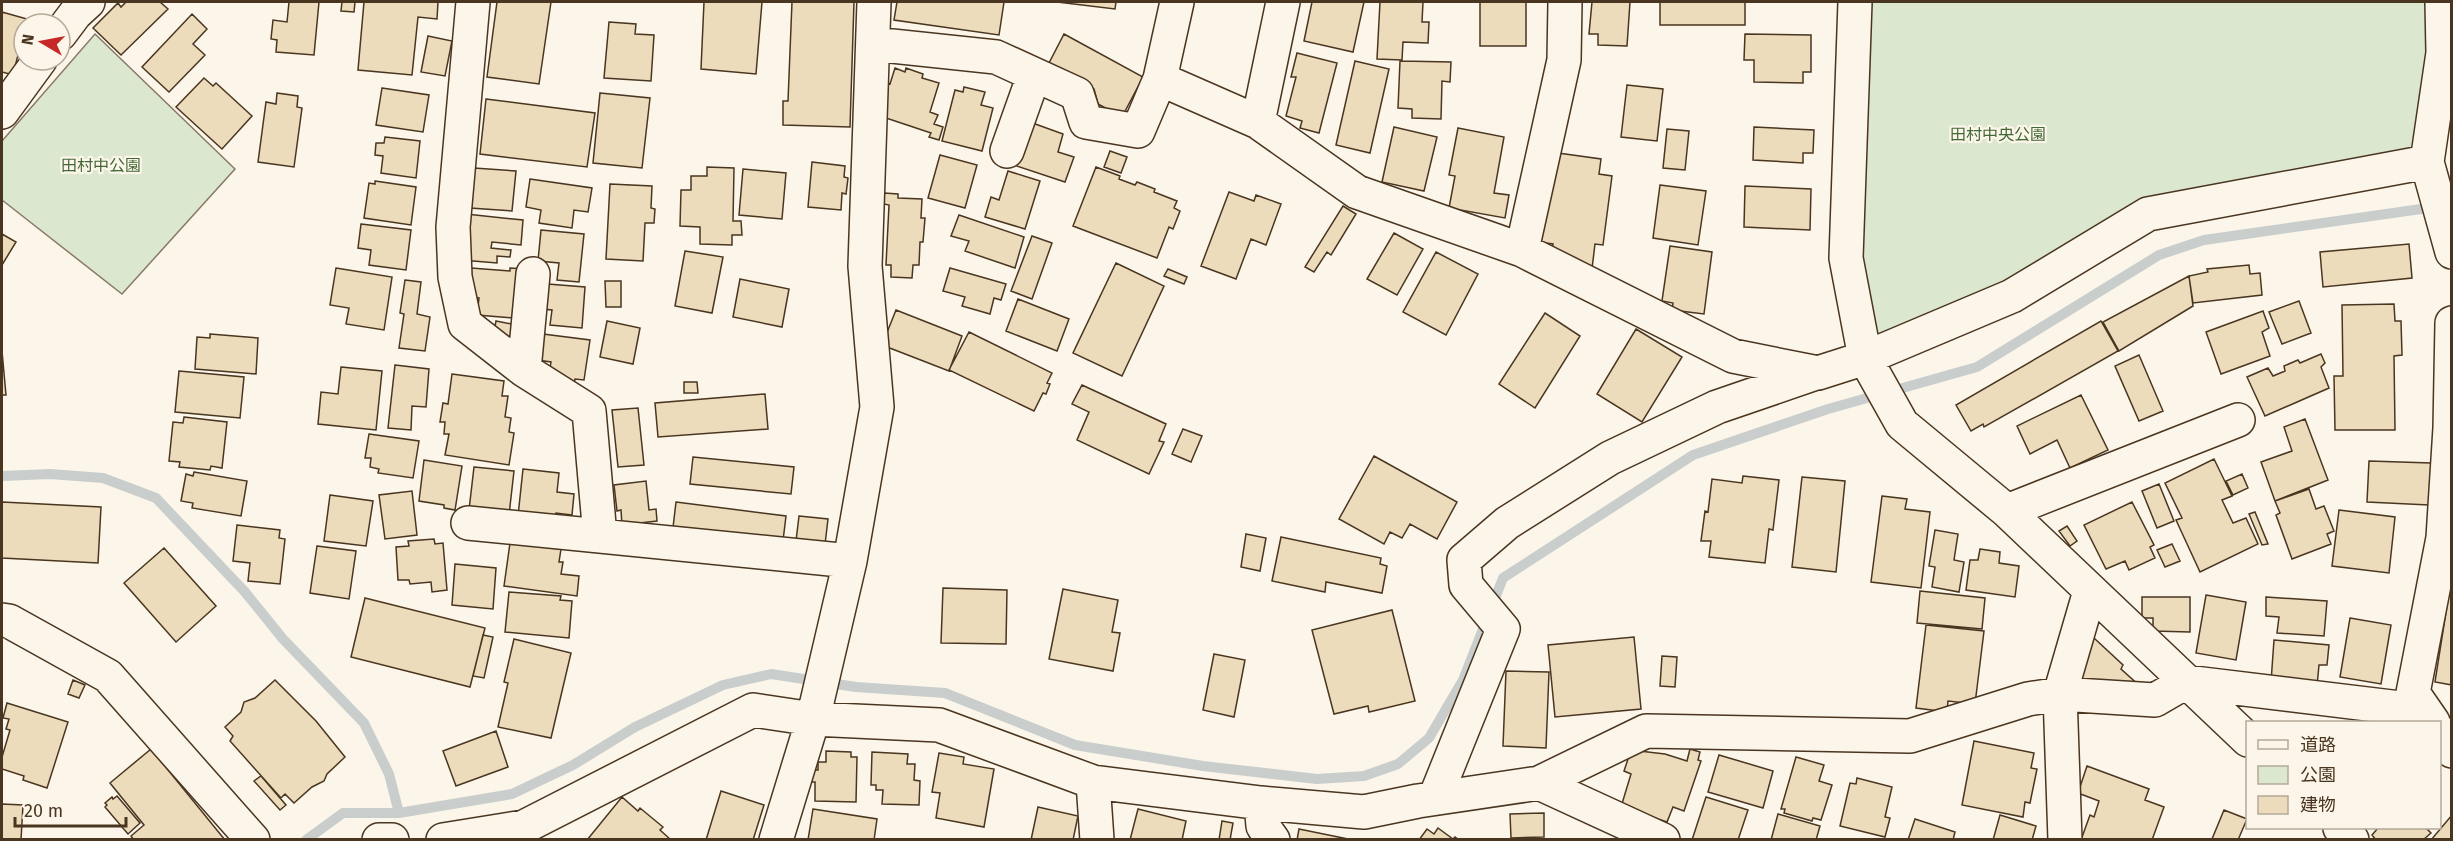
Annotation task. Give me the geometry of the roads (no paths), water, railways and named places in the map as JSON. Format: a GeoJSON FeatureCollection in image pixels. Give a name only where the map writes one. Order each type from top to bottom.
{"type":"FeatureCollection","features":[{"type":"Feature","properties":{"kind":"street"},"geometry":{"type":"LineString","coordinates":[[72,18],[88,2]]}},
{"type":"Feature","properties":{"kind":"street"},"geometry":{"type":"LineString","coordinates":[[473,2],[453,227],[454,277],[465,324],[524,370],[589,411],[600,536]]}},
{"type":"Feature","properties":{"kind":"street"},"geometry":{"type":"LineString","coordinates":[[776,840],[815,713],[849,561],[876,408],[865,266],[874,2]]}},
{"type":"Feature","properties":{"kind":"street"},"geometry":{"type":"LineString","coordinates":[[873,44],[996,57],[1077,94],[1086,122],[1137,131],[1160,79],[1177,2]]}},
{"type":"Feature","properties":{"kind":"street"},"geometry":{"type":"LineString","coordinates":[[1258,122],[1283,2]]}},
{"type":"Feature","properties":{"kind":"street"},"geometry":{"type":"LineString","coordinates":[[1522,250],[1564,60],[1564,2]]}},
{"type":"Feature","properties":{"kind":"street"},"geometry":{"type":"LineString","coordinates":[[1856,2],[1846,258],[1865,358],[1902,424],[2007,511],[2246,739]]}},
{"type":"Feature","properties":{"kind":"street"},"geometry":{"type":"LineString","coordinates":[[2442,2],[2444,53],[2430,171],[2449,237]]}},
{"type":"Feature","properties":{"kind":"street"},"geometry":{"type":"LineString","coordinates":[[2,112],[31,72]]}},
{"type":"Feature","properties":{"kind":"street"},"geometry":{"type":"LineString","coordinates":[[1007,151],[1034,75]]}},
{"type":"Feature","properties":{"kind":"street"},"geometry":{"type":"LineString","coordinates":[[1160,79],[1258,122],[1357,192],[1522,250],[1733,356],[1818,373]]}},
{"type":"Feature","properties":{"kind":"street"},"geometry":{"type":"LineString","coordinates":[[1435,798],[1503,629],[1466,585],[1464,560],[1507,523],[1610,458],[1718,407],[1865,358],[2012,296],[2148,214],[2430,171]]}},
{"type":"Feature","properties":{"kind":"street"},"geometry":{"type":"LineString","coordinates":[[524,370],[533,274]]}},
{"type":"Feature","properties":{"kind":"street"},"geometry":{"type":"LineString","coordinates":[[2432,721],[2413,693],[2444,538],[2450,428],[2451,323]]}},
{"type":"Feature","properties":{"kind":"street"},"geometry":{"type":"LineString","coordinates":[[2007,511],[2238,420]]}},
{"type":"Feature","properties":{"kind":"street"},"geometry":{"type":"LineString","coordinates":[[468,523],[849,561]]}},
{"type":"Feature","properties":{"kind":"street"},"geometry":{"type":"LineString","coordinates":[[2065,840],[2060,694],[2090,591]]}},
{"type":"Feature","properties":{"kind":"street"},"geometry":{"type":"LineString","coordinates":[[2,620],[9,621],[108,676],[253,840]]}},
{"type":"Feature","properties":{"kind":"street"},"geometry":{"type":"LineString","coordinates":[[443,840],[524,827],[753,710],[815,713],[939,725],[1093,782],[1261,803],[1364,812],[1435,798],[1539,783],[1646,731],[1910,736],[2028,699],[2060,694],[2155,700],[2186,682],[2427,721]]}},
{"type":"Feature","properties":{"kind":"street"},"geometry":{"type":"LineString","coordinates":[[2441,735],[2451,751]]}},
{"type":"Feature","properties":{"kind":"street"},"geometry":{"type":"LineString","coordinates":[[1093,782],[1096,840]]}},
{"type":"Feature","properties":{"kind":"street"},"geometry":{"type":"LineString","coordinates":[[1539,783],[1663,840]]}},
{"type":"Feature","properties":{"kind":"street"},"geometry":{"type":"LineString","coordinates":[[1261,803],[1263,826],[1273,840]]}},
{"type":"Feature","properties":{"kind":"street"},"geometry":{"type":"LineString","coordinates":[[2341,829],[2352,840]]}},
{"type":"Feature","properties":{"kind":"street"},"geometry":{"type":"LineString","coordinates":[[379,840],[392,840]]}},
{"type":"Feature","properties":{"kind":"waterway"},"geometry":{"type":"LineString","coordinates":[[306,840],[343,813],[399,813],[512,794],[573,765],[635,727],[723,685],[771,674],[856,687],[945,693],[1075,745],[1203,766],[1317,779],[1364,776],[1398,764],[1429,738],[1463,680],[1503,578],[1693,455],[1828,409],[1977,367],[2159,255],[2204,240],[2435,207]]}},
{"type":"Feature","properties":{"kind":"waterway"},"geometry":{"type":"LineString","coordinates":[[2,476],[50,474],[103,478],[156,498],[245,592],[283,639],[364,723],[389,774],[399,813]]}},
{"type":"Feature","properties":{"kind":"park label","name":"田村中央公園"},"geometry":{"type":"Point","coordinates":[1998,134]}},
{"type":"Feature","properties":{"kind":"park label","name":"田村中公園"},"geometry":{"type":"Point","coordinates":[101,165]}}]}
